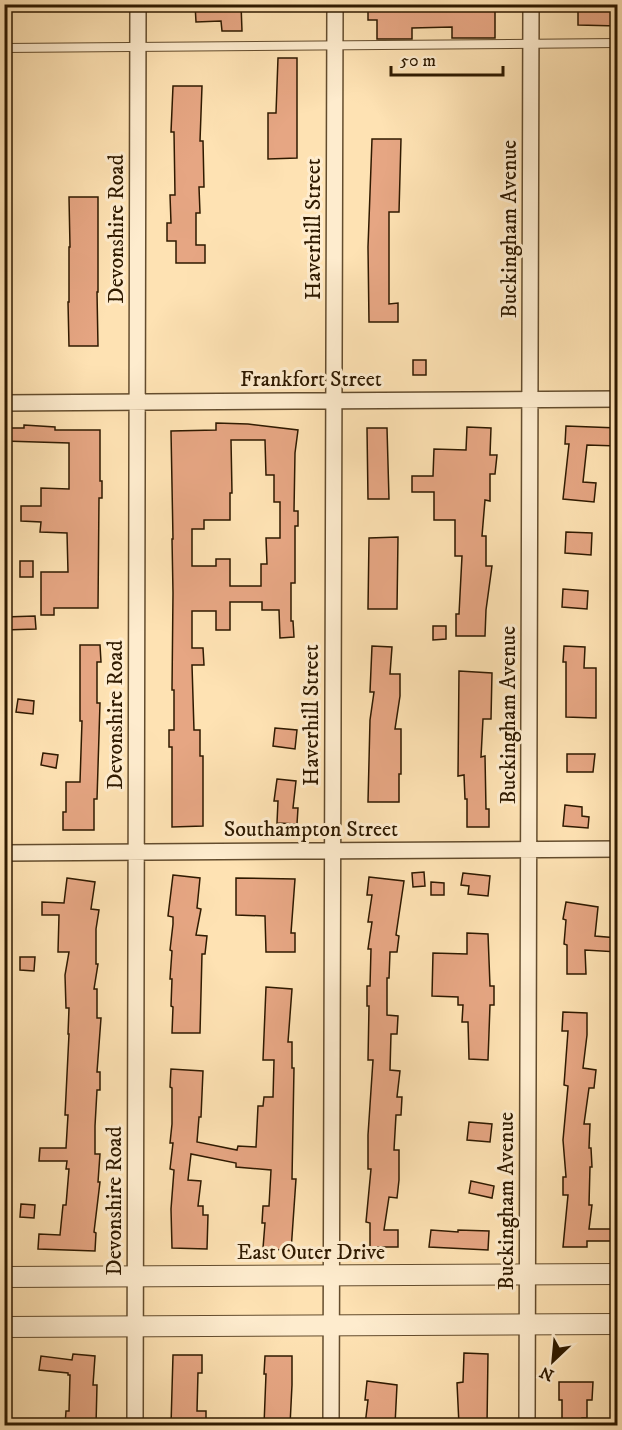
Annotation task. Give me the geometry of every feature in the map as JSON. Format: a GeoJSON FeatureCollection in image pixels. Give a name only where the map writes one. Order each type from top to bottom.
{"type":"FeatureCollection","features":[{"type":"Feature","properties":{"kind":"street","name":"Devonshire Road"},"geometry":{"type":"LineString","coordinates":[[135,1425],[138,4]]}},
{"type":"Feature","properties":{"kind":"street","name":"Haverhill Street"},"geometry":{"type":"LineString","coordinates":[[331,1425],[335,4]]}},
{"type":"Feature","properties":{"kind":"street","name":"Buckingham Avenue"},"geometry":{"type":"LineString","coordinates":[[527,1425],[531,4]]}},
{"type":"Feature","properties":{"kind":"street","name":"Frankfort Street"},"geometry":{"type":"LineString","coordinates":[[4,403],[618,399]]}},
{"type":"Feature","properties":{"kind":"street","name":"Southampton Street"},"geometry":{"type":"LineString","coordinates":[[4,852],[618,849]]}},
{"type":"Feature","properties":{"kind":"street","name":"East Outer Drive"},"geometry":{"type":"LineString","coordinates":[[4,1277],[618,1274]]}},
{"type":"Feature","properties":{"kind":"street"},"geometry":{"type":"LineString","coordinates":[[4,1327],[618,1324]]}},
{"type":"Feature","properties":{"kind":"lane"},"geometry":{"type":"LineString","coordinates":[[4,48],[618,43]]}},
{"type":"Feature","properties":{"kind":"building"},"geometry":{"type":"Polygon","coordinates":[[[195,4],[241,4],[242,31],[222,31],[221,21],[196,22],[195,4]]]}},
{"type":"Feature","properties":{"kind":"building"},"geometry":{"type":"Polygon","coordinates":[[[368,4],[495,4],[495,38],[452,38],[452,27],[412,28],[412,39],[377,39],[377,20],[368,20],[368,4]]]}},
{"type":"Feature","properties":{"kind":"building"},"geometry":{"type":"Polygon","coordinates":[[[578,4],[618,4],[618,26],[578,25],[578,4]]]}},
{"type":"Feature","properties":{"kind":"building"},"geometry":{"type":"Polygon","coordinates":[[[278,58],[297,58],[297,158],[268,159],[268,113],[276,113],[278,58]]]}},
{"type":"Feature","properties":{"kind":"building"},"geometry":{"type":"Polygon","coordinates":[[[173,86],[202,86],[200,141],[203,141],[204,187],[199,187],[200,213],[196,213],[196,245],[205,245],[205,263],[176,263],[176,241],[167,241],[167,223],[171,223],[170,195],[175,195],[174,132],[171,132],[173,86]]]}},
{"type":"Feature","properties":{"kind":"building"},"geometry":{"type":"Polygon","coordinates":[[[372,139],[401,139],[399,212],[389,212],[389,304],[398,303],[398,322],[369,322],[368,247],[372,139]]]}},
{"type":"Feature","properties":{"kind":"building"},"geometry":{"type":"Polygon","coordinates":[[[69,197],[98,197],[98,346],[69,346],[69,197]]]}},
{"type":"Feature","properties":{"kind":"building"},"geometry":{"type":"Polygon","coordinates":[[[413,360],[426,360],[426,375],[413,375],[413,360]]]}},
{"type":"Feature","properties":{"kind":"building"},"geometry":{"type":"Polygon","coordinates":[[[216,423],[298,430],[295,453],[294,511],[298,511],[298,526],[295,526],[295,583],[291,583],[291,621],[293,621],[294,637],[280,638],[279,610],[262,610],[262,602],[230,602],[230,630],[216,630],[216,611],[192,611],[192,648],[203,648],[204,665],[192,665],[194,730],[200,730],[200,756],[203,756],[203,826],[172,827],[172,747],[169,747],[169,730],[174,730],[171,431],[216,430],[216,423]],[[231,440],[230,520],[204,520],[204,529],[192,529],[192,566],[216,566],[216,559],[230,559],[230,586],[261,586],[261,564],[267,564],[266,538],[280,538],[280,502],[274,502],[274,475],[266,475],[265,440],[231,440]]]}},
{"type":"Feature","properties":{"kind":"building"},"geometry":{"type":"Polygon","coordinates":[[[24,425],[55,427],[55,430],[100,430],[102,498],[99,498],[98,608],[54,608],[54,615],[41,615],[41,572],[68,572],[67,533],[40,532],[41,522],[21,521],[21,506],[41,506],[41,488],[69,489],[69,443],[4,441],[4,428],[24,428],[24,425]]]}},
{"type":"Feature","properties":{"kind":"building"},"geometry":{"type":"Polygon","coordinates":[[[566,426],[618,428],[618,446],[587,445],[583,482],[596,483],[594,502],[563,499],[569,444],[565,444],[566,426]]]}},
{"type":"Feature","properties":{"kind":"building"},"geometry":{"type":"Polygon","coordinates":[[[467,427],[491,428],[490,455],[497,455],[495,474],[490,474],[490,501],[485,500],[482,536],[486,536],[486,566],[492,566],[485,636],[456,636],[462,556],[455,556],[455,520],[434,520],[434,492],[412,492],[412,476],[433,476],[434,449],[466,450],[467,427]]]}},
{"type":"Feature","properties":{"kind":"building"},"geometry":{"type":"Polygon","coordinates":[[[367,428],[387,428],[389,499],[368,499],[367,428]]]}},
{"type":"Feature","properties":{"kind":"building"},"geometry":{"type":"Polygon","coordinates":[[[566,532],[592,533],[591,555],[565,553],[566,532]]]}},
{"type":"Feature","properties":{"kind":"building"},"geometry":{"type":"Polygon","coordinates":[[[398,537],[397,609],[368,609],[369,538],[398,537]]]}},
{"type":"Feature","properties":{"kind":"building"},"geometry":{"type":"Polygon","coordinates":[[[20,561],[33,561],[33,577],[20,577],[20,561]]]}},
{"type":"Feature","properties":{"kind":"building"},"geometry":{"type":"Polygon","coordinates":[[[563,589],[588,591],[587,609],[562,607],[563,589]]]}},
{"type":"Feature","properties":{"kind":"building"},"geometry":{"type":"Polygon","coordinates":[[[35,616],[36,629],[4,630],[4,617],[35,616]]]}},
{"type":"Feature","properties":{"kind":"building"},"geometry":{"type":"Polygon","coordinates":[[[433,626],[446,626],[446,639],[433,640],[433,626]]]}},
{"type":"Feature","properties":{"kind":"building"},"geometry":{"type":"Polygon","coordinates":[[[80,645],[100,645],[101,662],[97,662],[97,703],[100,703],[97,799],[94,799],[94,830],[63,830],[63,812],[66,812],[66,782],[80,782],[82,721],[80,721],[80,645]]]}},
{"type":"Feature","properties":{"kind":"building"},"geometry":{"type":"Polygon","coordinates":[[[372,646],[392,647],[390,674],[400,674],[400,696],[395,729],[401,729],[399,802],[368,802],[370,720],[374,692],[370,692],[372,646]]]}},
{"type":"Feature","properties":{"kind":"building"},"geometry":{"type":"Polygon","coordinates":[[[564,646],[585,647],[584,668],[596,668],[596,718],[566,717],[564,646]]]}},
{"type":"Feature","properties":{"kind":"building"},"geometry":{"type":"Polygon","coordinates":[[[459,671],[492,673],[491,719],[483,719],[481,757],[485,756],[486,809],[489,809],[489,827],[467,827],[464,775],[458,776],[459,671]]]}},
{"type":"Feature","properties":{"kind":"building"},"geometry":{"type":"Polygon","coordinates":[[[18,699],[34,701],[33,714],[16,712],[18,699]]]}},
{"type":"Feature","properties":{"kind":"building"},"geometry":{"type":"Polygon","coordinates":[[[275,728],[297,730],[295,749],[273,746],[275,728]]]}},
{"type":"Feature","properties":{"kind":"building"},"geometry":{"type":"Polygon","coordinates":[[[43,753],[58,755],[56,768],[41,765],[43,753]]]}},
{"type":"Feature","properties":{"kind":"building"},"geometry":{"type":"Polygon","coordinates":[[[567,754],[595,754],[593,772],[567,772],[567,754]]]}},
{"type":"Feature","properties":{"kind":"building"},"geometry":{"type":"Polygon","coordinates":[[[277,779],[296,781],[293,808],[298,808],[297,824],[277,823],[278,801],[274,801],[277,779]]]}},
{"type":"Feature","properties":{"kind":"building"},"geometry":{"type":"Polygon","coordinates":[[[565,805],[582,807],[582,816],[589,817],[588,828],[563,826],[565,805]]]}},
{"type":"Feature","properties":{"kind":"building"},"geometry":{"type":"Polygon","coordinates":[[[424,872],[425,886],[413,887],[412,873],[424,872]]]}},
{"type":"Feature","properties":{"kind":"building"},"geometry":{"type":"Polygon","coordinates":[[[463,873],[490,876],[488,896],[468,894],[469,886],[461,885],[463,873]]]}},
{"type":"Feature","properties":{"kind":"building"},"geometry":{"type":"Polygon","coordinates":[[[173,875],[200,878],[197,908],[201,909],[196,935],[207,936],[205,954],[202,954],[200,1033],[172,1033],[172,979],[170,979],[172,951],[170,950],[173,917],[168,916],[173,875]]]}},
{"type":"Feature","properties":{"kind":"building"},"geometry":{"type":"Polygon","coordinates":[[[369,877],[404,881],[396,935],[399,936],[397,952],[390,952],[389,978],[387,978],[387,1015],[398,1016],[397,1034],[391,1034],[390,1070],[400,1071],[397,1097],[402,1097],[401,1115],[396,1115],[394,1150],[399,1150],[397,1198],[389,1197],[384,1230],[398,1230],[398,1247],[370,1247],[370,1223],[366,1222],[371,1169],[368,1169],[368,1135],[373,1060],[368,1060],[367,986],[370,986],[371,949],[368,949],[372,922],[368,922],[372,895],[367,895],[369,877]]]}},
{"type":"Feature","properties":{"kind":"building"},"geometry":{"type":"Polygon","coordinates":[[[67,878],[95,882],[91,909],[99,910],[96,929],[96,964],[98,964],[94,989],[97,989],[97,1018],[101,1018],[97,1072],[100,1072],[100,1090],[97,1090],[95,1126],[95,1154],[100,1154],[98,1182],[100,1182],[94,1232],[96,1233],[95,1251],[38,1249],[39,1234],[60,1235],[63,1205],[66,1205],[69,1169],[66,1169],[67,1161],[39,1161],[40,1148],[66,1148],[69,1008],[66,1008],[65,975],[69,952],[58,952],[59,915],[42,915],[42,902],[64,903],[67,878]]]}},
{"type":"Feature","properties":{"kind":"building"},"geometry":{"type":"Polygon","coordinates":[[[236,878],[295,879],[291,933],[295,933],[295,952],[266,952],[265,916],[236,915],[236,878]]]}},
{"type":"Feature","properties":{"kind":"building"},"geometry":{"type":"Polygon","coordinates":[[[431,882],[444,883],[444,895],[431,895],[431,882]]]}},
{"type":"Feature","properties":{"kind":"building"},"geometry":{"type":"Polygon","coordinates":[[[566,902],[598,907],[595,936],[618,938],[618,952],[585,950],[586,974],[567,974],[567,945],[564,944],[566,920],[563,919],[566,902]]]}},
{"type":"Feature","properties":{"kind":"building"},"geometry":{"type":"Polygon","coordinates":[[[467,933],[488,934],[490,986],[494,986],[494,1005],[490,1005],[488,1060],[469,1059],[468,1022],[462,1022],[463,1005],[458,1005],[458,997],[432,996],[433,953],[467,954],[467,933]]]}},
{"type":"Feature","properties":{"kind":"building"},"geometry":{"type":"Polygon","coordinates":[[[20,957],[35,957],[34,971],[20,970],[20,957]]]}},
{"type":"Feature","properties":{"kind":"building"},"geometry":{"type":"Polygon","coordinates":[[[266,987],[292,989],[288,1042],[292,1042],[292,1068],[294,1068],[292,1179],[296,1179],[291,1251],[263,1248],[265,1223],[262,1223],[263,1206],[269,1206],[271,1170],[236,1167],[236,1163],[191,1154],[188,1180],[201,1181],[198,1206],[203,1206],[203,1215],[208,1215],[207,1249],[172,1248],[171,1209],[174,1170],[170,1169],[173,1143],[170,1143],[171,1069],[203,1071],[201,1117],[199,1117],[197,1142],[237,1150],[238,1146],[256,1147],[258,1106],[263,1106],[264,1097],[273,1097],[274,1060],[263,1060],[266,987]]]}},
{"type":"Feature","properties":{"kind":"building"},"geometry":{"type":"Polygon","coordinates":[[[563,1012],[587,1013],[583,1068],[596,1070],[594,1088],[589,1088],[584,1124],[590,1124],[589,1148],[591,1148],[592,1167],[590,1167],[589,1205],[592,1205],[589,1229],[617,1229],[617,1241],[587,1241],[587,1247],[563,1247],[568,1195],[563,1195],[563,1177],[566,1177],[563,1140],[568,1086],[564,1085],[568,1031],[562,1031],[563,1012]]]}},
{"type":"Feature","properties":{"kind":"building"},"geometry":{"type":"Polygon","coordinates":[[[469,1122],[492,1124],[490,1142],[467,1140],[469,1122]]]}},
{"type":"Feature","properties":{"kind":"building"},"geometry":{"type":"Polygon","coordinates":[[[471,1181],[494,1186],[492,1198],[469,1193],[471,1181]]]}},
{"type":"Feature","properties":{"kind":"building"},"geometry":{"type":"Polygon","coordinates":[[[21,1204],[35,1205],[34,1218],[20,1217],[21,1204]]]}},
{"type":"Feature","properties":{"kind":"building"},"geometry":{"type":"Polygon","coordinates":[[[431,1230],[489,1231],[488,1250],[429,1247],[431,1230]]]}},
{"type":"Feature","properties":{"kind":"building"},"geometry":{"type":"Polygon","coordinates":[[[464,1353],[488,1354],[487,1425],[459,1425],[457,1383],[463,1382],[464,1353]]]}},
{"type":"Feature","properties":{"kind":"building"},"geometry":{"type":"Polygon","coordinates":[[[73,1354],[95,1356],[93,1385],[97,1385],[96,1425],[65,1425],[66,1411],[69,1411],[70,1375],[39,1370],[41,1356],[72,1360],[73,1354]]]}},
{"type":"Feature","properties":{"kind":"building"},"geometry":{"type":"Polygon","coordinates":[[[173,1355],[202,1355],[202,1373],[198,1373],[197,1411],[206,1411],[206,1425],[171,1425],[173,1355]]]}},
{"type":"Feature","properties":{"kind":"building"},"geometry":{"type":"Polygon","coordinates":[[[265,1356],[292,1356],[290,1425],[264,1425],[265,1356]]]}},
{"type":"Feature","properties":{"kind":"building"},"geometry":{"type":"Polygon","coordinates":[[[367,1381],[397,1385],[395,1425],[365,1425],[368,1400],[365,1400],[367,1381]]]}},
{"type":"Feature","properties":{"kind":"building"},"geometry":{"type":"Polygon","coordinates":[[[559,1382],[593,1382],[592,1400],[587,1400],[587,1418],[582,1418],[582,1425],[562,1425],[559,1382]]]}}]}
